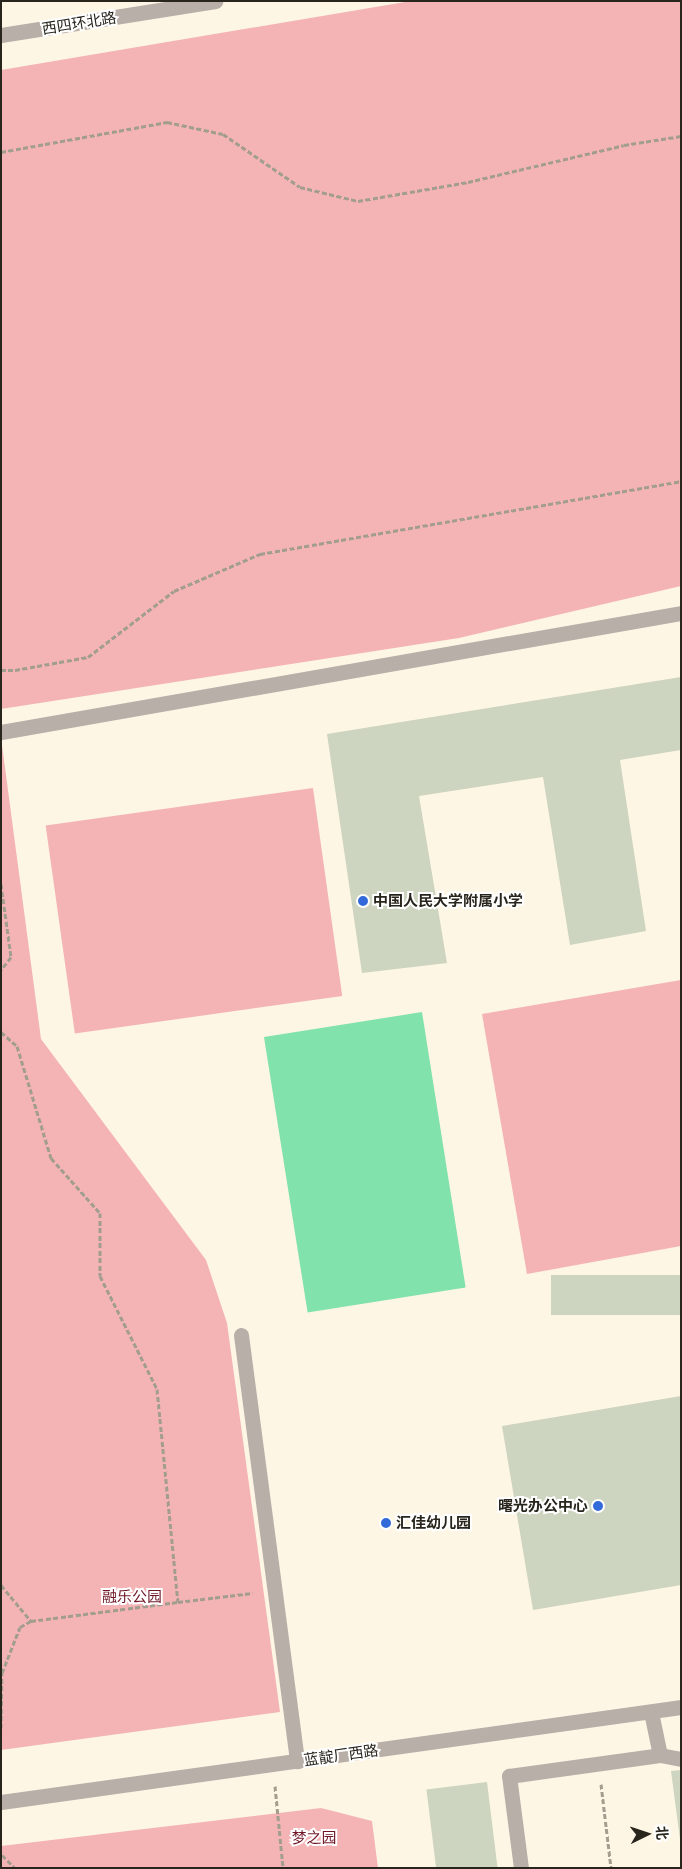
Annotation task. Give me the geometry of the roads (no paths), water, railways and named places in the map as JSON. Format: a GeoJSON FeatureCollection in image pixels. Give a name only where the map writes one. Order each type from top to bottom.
{"type":"FeatureCollection","features":[{"type":"Feature","properties":{"kind":"street","name":"西四环北路"},"geometry":{"type":"LineString","coordinates":[[1,35],[216,1]]}},
{"type":"Feature","properties":{"kind":"street"},"geometry":{"type":"LineString","coordinates":[[1,732],[681,613]]}},
{"type":"Feature","properties":{"kind":"street"},"geometry":{"type":"LineString","coordinates":[[241,1335],[297,1761]]}},
{"type":"Feature","properties":{"kind":"street","name":"蓝靛厂西路"},"geometry":{"type":"LineString","coordinates":[[1,1802],[681,1708]]}},
{"type":"Feature","properties":{"kind":"street"},"geometry":{"type":"LineString","coordinates":[[651,1712],[660,1755]]}},
{"type":"Feature","properties":{"kind":"street"},"geometry":{"type":"LineString","coordinates":[[521,1868],[509,1776],[660,1755],[681,1759]]}},
{"type":"Feature","properties":{"kind":"place","name":"中国人民大学附属小学"},"geometry":{"type":"Point","coordinates":[363,901]}},
{"type":"Feature","properties":{"kind":"place","name":"曙光办公中心"},"geometry":{"type":"Point","coordinates":[598,1506]}},
{"type":"Feature","properties":{"kind":"place","name":"汇佳幼儿园"},"geometry":{"type":"Point","coordinates":[386,1523]}},
{"type":"Feature","properties":{"kind":"park label","name":"融乐公园"},"geometry":{"type":"Point","coordinates":[132,1597]}},
{"type":"Feature","properties":{"kind":"park label","name":"梦之园"},"geometry":{"type":"Point","coordinates":[314,1838]}}]}
